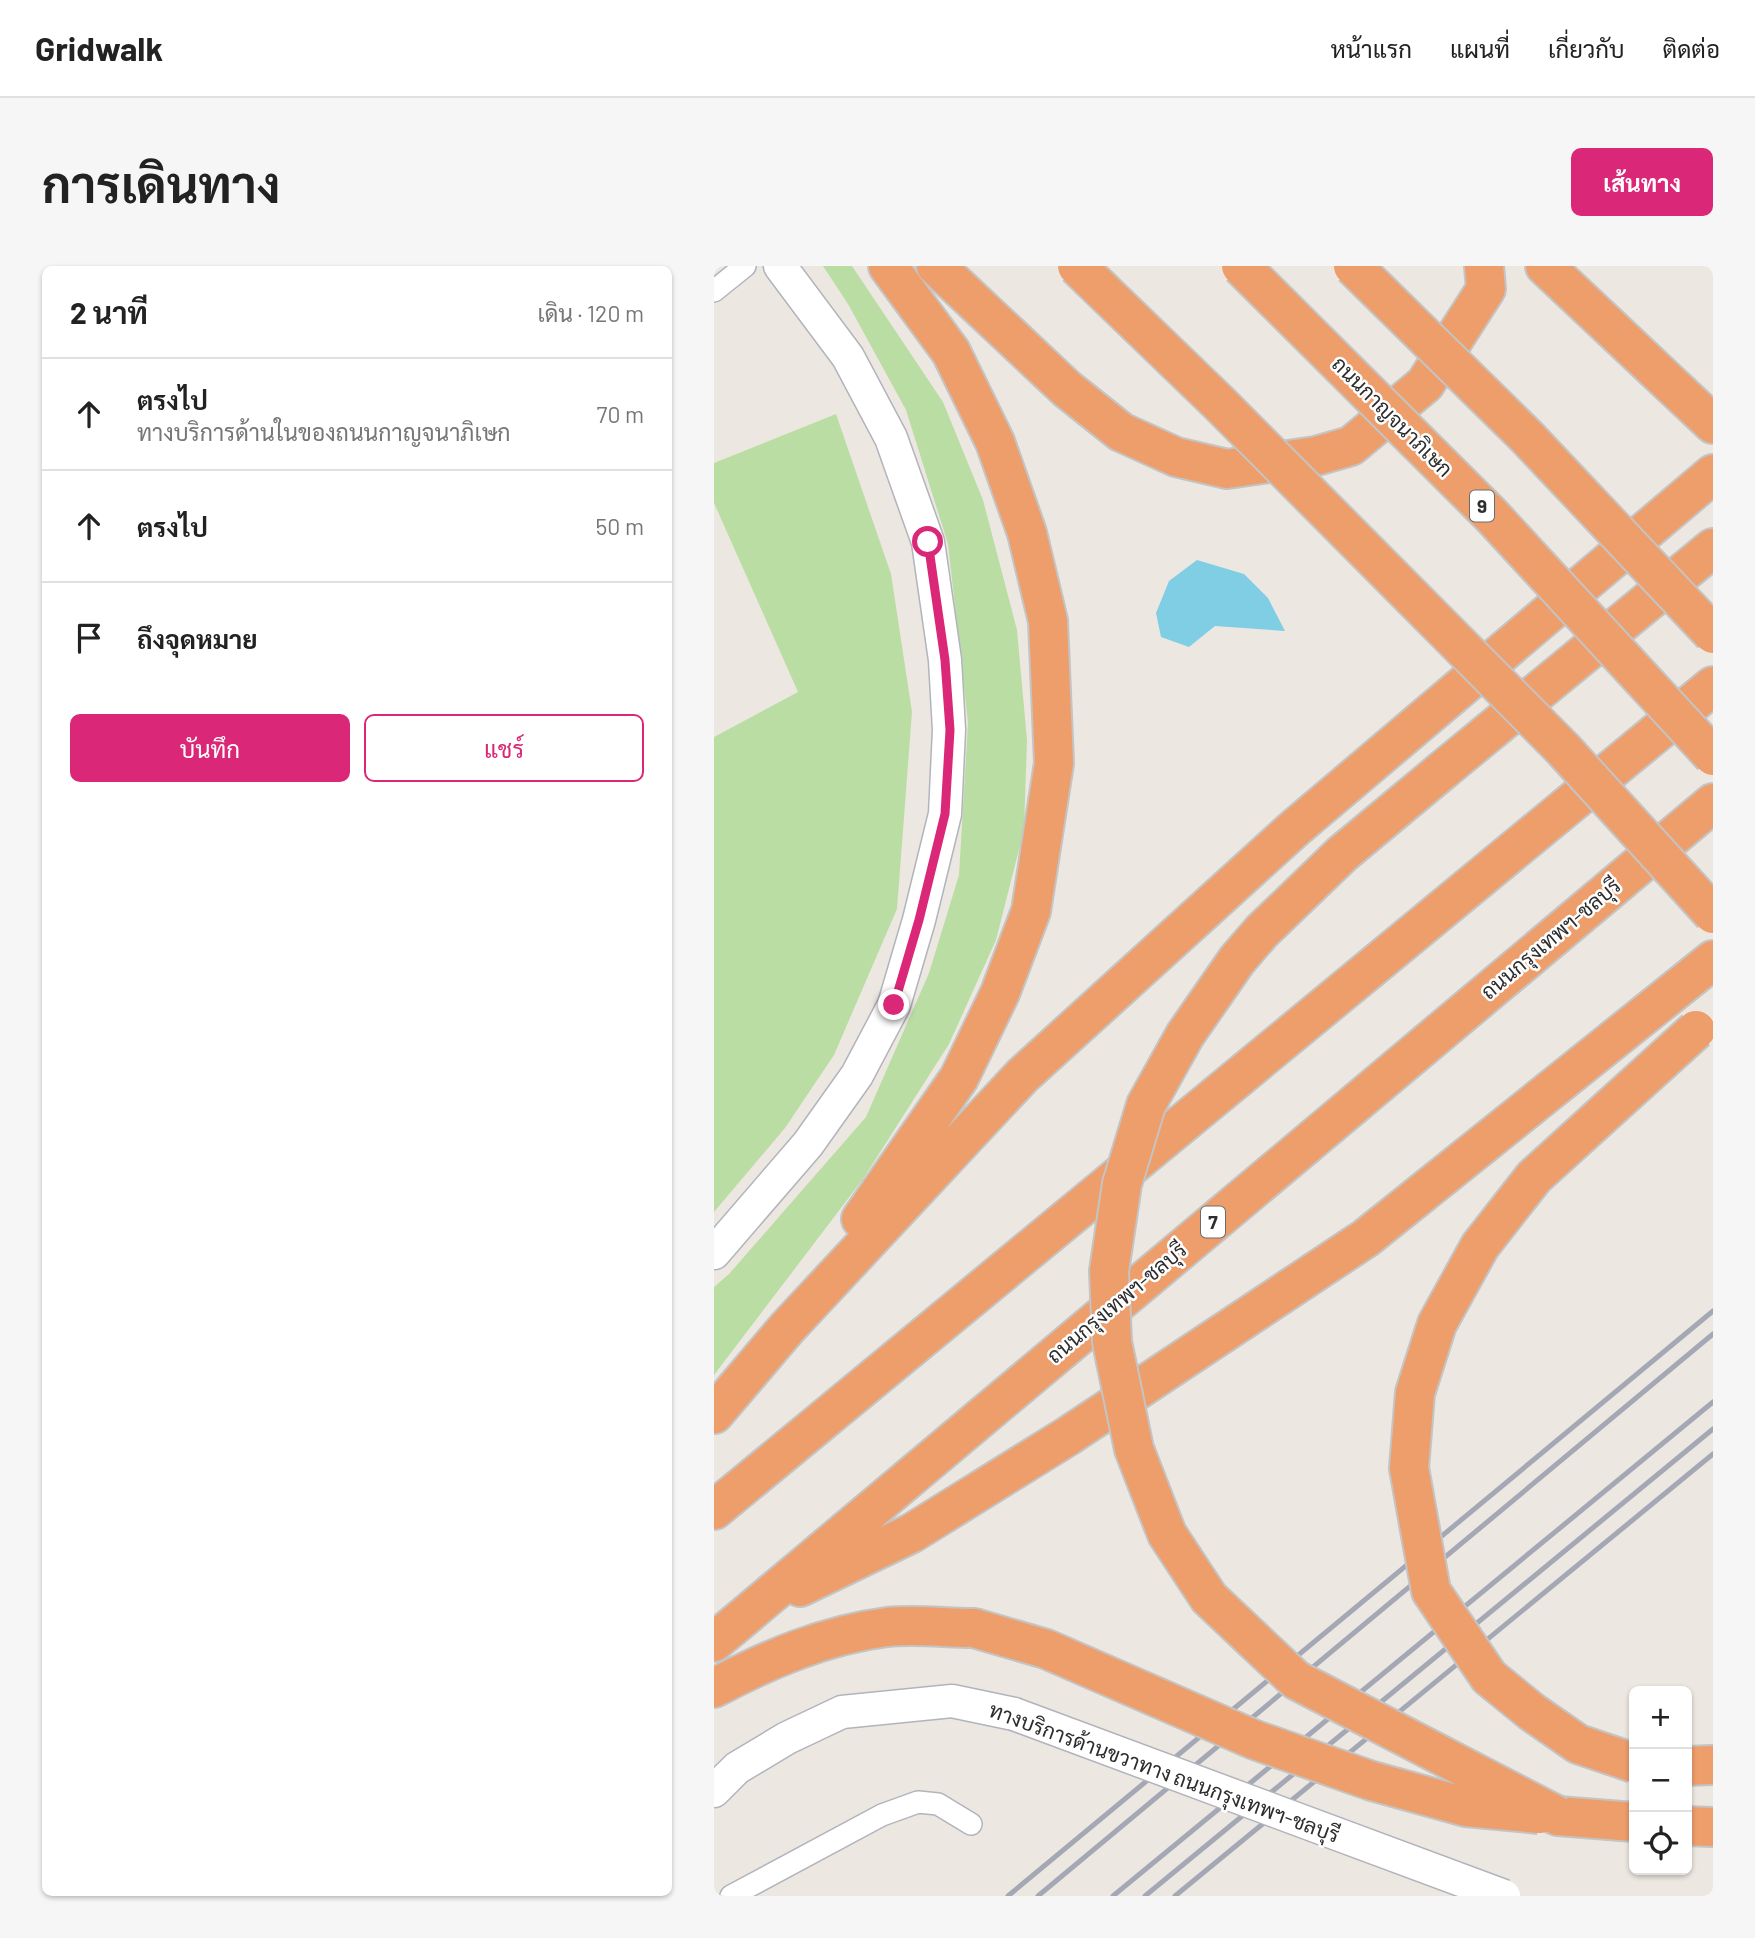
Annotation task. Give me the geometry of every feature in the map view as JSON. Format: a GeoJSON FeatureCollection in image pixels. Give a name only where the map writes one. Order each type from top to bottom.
{"type":"FeatureCollection","features":[{"type":"Feature","properties":{"kind":"highway"},"geometry":{"type":"LineString","coordinates":[[787,1328],[959,1079],[1000,993],[1031,911],[1054,763],[1048,621],[1027,533],[995,442],[951,352],[888,266]]}},
{"type":"Feature","properties":{"kind":"highway"},"geometry":{"type":"LineString","coordinates":[[936,266],[1067,389],[1121,432],[1176,457],[1227,468],[1316,456],[1352,446],[1425,384],[1486,289],[1485,266]]}},
{"type":"Feature","properties":{"kind":"highway"},"geometry":{"type":"LineString","coordinates":[[1077,266],[1219,403],[1563,749],[1713,914]]}},
{"type":"Feature","properties":{"kind":"highway","name":"ถนนกาญจนาภิเษก"},"geometry":{"type":"LineString","coordinates":[[1241,266],[1492,516],[1713,756]]}},
{"type":"Feature","properties":{"kind":"highway"},"geometry":{"type":"LineString","coordinates":[[1353,266],[1526,436],[1713,634]]}},
{"type":"Feature","properties":{"kind":"highway"},"geometry":{"type":"LineString","coordinates":[[1545,266],[1713,422]]}},
{"type":"Feature","properties":{"kind":"highway"},"geometry":{"type":"LineString","coordinates":[[1583,266],[1713,422]]}},
{"type":"Feature","properties":{"kind":"highway"},"geometry":{"type":"LineString","coordinates":[[714,1414],[787,1328],[1022,1076],[1294,828],[1713,474]]}},
{"type":"Feature","properties":{"kind":"highway"},"geometry":{"type":"LineString","coordinates":[[1558,1816],[1296,1680],[1209,1598],[1167,1534],[1133,1449],[1112,1342],[1109,1271],[1122,1184],[1146,1105],[1185,1035],[1237,960],[1262,931],[1342,854],[1713,548]]}},
{"type":"Feature","properties":{"kind":"highway"},"geometry":{"type":"LineString","coordinates":[[714,1510],[1713,686]]}},
{"type":"Feature","properties":{"kind":"highway","name":"ถนนกรุงเทพฯ-ชลบุรี"},"geometry":{"type":"LineString","coordinates":[[714,1642],[1713,803]]}},
{"type":"Feature","properties":{"kind":"highway"},"geometry":{"type":"LineString","coordinates":[[747,1613],[912,1533],[1068,1436],[1366,1238],[1713,960]]}},
{"type":"Feature","properties":{"kind":"highway"},"geometry":{"type":"LineString","coordinates":[[1629,1761],[1578,1744],[1532,1712],[1489,1677],[1431,1591],[1409,1468],[1415,1393],[1437,1324],[1480,1246],[1495,1226],[1534,1177],[1704,1023]]}},
{"type":"Feature","properties":{"kind":"highway"},"geometry":{"type":"LineString","coordinates":[[714,1688],[759,1665],[825,1639],[889,1627],[974,1628],[1046,1649],[1255,1740],[1372,1781],[1466,1807],[1629,1822]]}},
{"type":"Feature","properties":{"kind":"highway"},"geometry":{"type":"LineString","coordinates":[[1692,1766],[1713,1765]]}},
{"type":"Feature","properties":{"kind":"highway"},"geometry":{"type":"LineString","coordinates":[[1692,1826],[1713,1827]]}},
{"type":"Feature","properties":{"kind":"main road"},"geometry":{"type":"LineString","coordinates":[[714,1253],[808,1144],[858,1075],[894,1005],[919,920],[945,814],[950,730],[947,684],[928,542],[891,438],[848,356],[780,266]]}},
{"type":"Feature","properties":{"kind":"main road","name":"ทางบริการด้านขวาทาง ถนนกรุงเทพฯ-ชลบุรี"},"geometry":{"type":"LineString","coordinates":[[714,1791],[737,1768],[787,1738],[842,1712],[952,1701],[1014,1714],[1504,1896]]}},
{"type":"Feature","properties":{"kind":"street"},"geometry":{"type":"LineString","coordinates":[[714,290],[745,266]]}},
{"type":"Feature","properties":{"kind":"street"},"geometry":{"type":"LineString","coordinates":[[731,1896],[882,1815],[918,1802],[938,1804],[971,1824]]}},
{"type":"Feature","properties":{"kind":"green space"},"geometry":{"type":"Polygon","coordinates":[[[823,266],[852,266],[943,402],[983,500],[1017,630],[1027,740],[1024,830],[996,940],[949,1044],[863,1179],[714,1375],[714,1287],[729,1274],[866,1117],[929,973],[959,875],[968,723],[948,544],[906,410],[848,304],[823,266]]]}},
{"type":"Feature","properties":{"kind":"green space"},"geometry":{"type":"Polygon","coordinates":[[[836,414],[891,574],[912,712],[897,909],[834,1055],[785,1128],[714,1212],[714,737],[798,692],[714,503],[714,463],[836,414]]]}},
{"type":"Feature","properties":{"kind":"water"},"geometry":{"type":"Polygon","coordinates":[[[1197,560],[1244,574],[1268,598],[1285,631],[1215,626],[1189,647],[1161,637],[1156,613],[1169,581],[1197,560]]]}},
{"type":"Feature","properties":{"kind":"railway"},"geometry":{"type":"LineString","coordinates":[[1008,1896],[1713,1311]]}},
{"type":"Feature","properties":{"kind":"railway"},"geometry":{"type":"LineString","coordinates":[[1038,1896],[1713,1334]]}},
{"type":"Feature","properties":{"kind":"railway"},"geometry":{"type":"LineString","coordinates":[[1113,1896],[1713,1402]]}},
{"type":"Feature","properties":{"kind":"railway"},"geometry":{"type":"LineString","coordinates":[[1145,1896],[1713,1429]]}},
{"type":"Feature","properties":{"kind":"railway"},"geometry":{"type":"LineString","coordinates":[[1175,1896],[1713,1454]]}},
{"type":"Feature","properties":{"kind":"route"},"geometry":{"type":"LineString","coordinates":[[894,1005],[919,920],[945,814],[950,730],[945,660],[928,542]]}}]}
